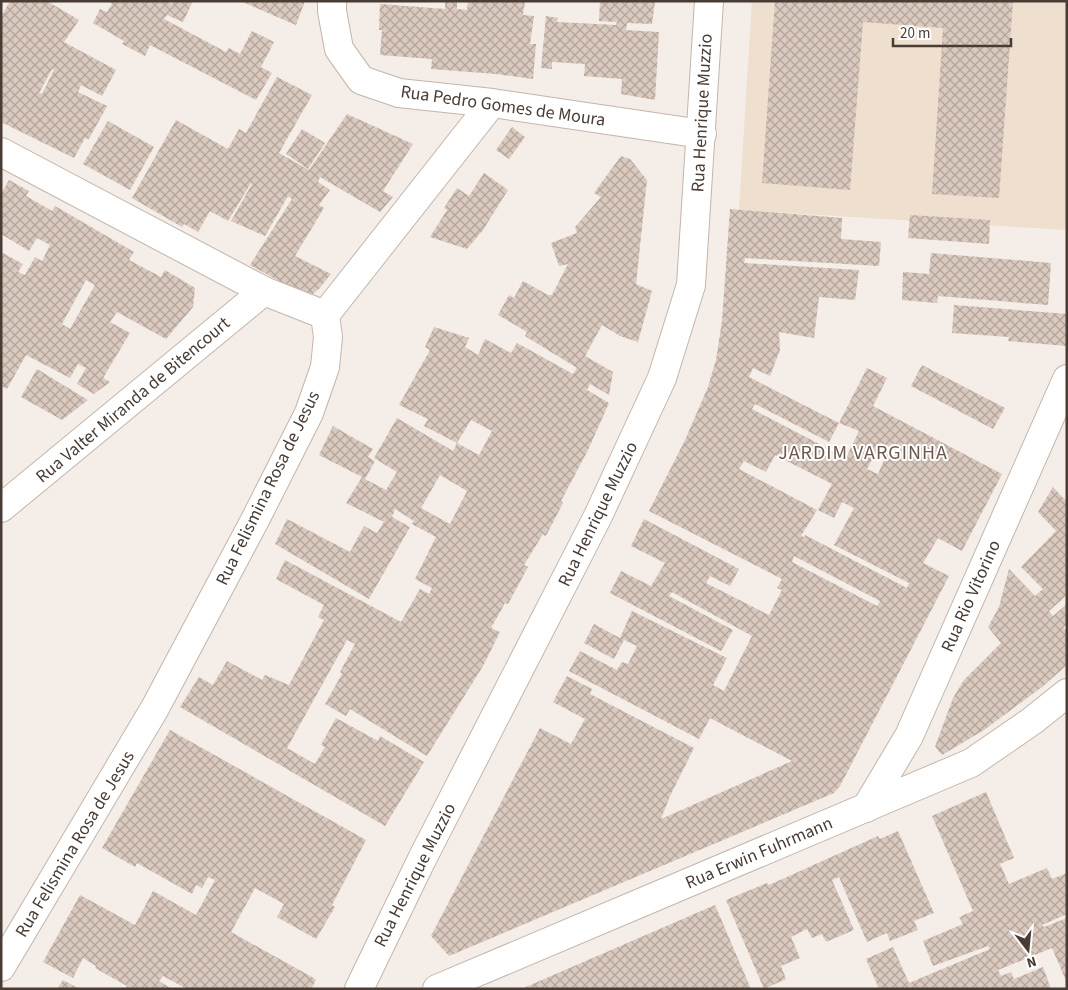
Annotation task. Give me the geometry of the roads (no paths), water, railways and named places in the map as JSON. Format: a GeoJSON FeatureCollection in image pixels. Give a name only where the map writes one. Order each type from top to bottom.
{"type":"FeatureCollection","features":[{"type":"Feature","properties":{"kind":"street","name":"Rua Pedro Gomes de Moura"},"geometry":{"type":"LineString","coordinates":[[332,1],[339,49],[361,80],[399,93],[492,103],[702,134]]}},
{"type":"Feature","properties":{"kind":"street","name":"Rua Henrique Muzzio"},"geometry":{"type":"LineString","coordinates":[[359,989],[426,850],[598,516],[662,378],[691,285],[709,1]]}},
{"type":"Feature","properties":{"kind":"street"},"geometry":{"type":"LineString","coordinates":[[1,152],[264,292],[325,315],[492,103]]}},
{"type":"Feature","properties":{"kind":"street","name":"Rua Valter Miranda de Bitencourt"},"geometry":{"type":"LineString","coordinates":[[1,508],[264,292]]}},
{"type":"Feature","properties":{"kind":"street","name":"Rua Felismina Rosa de Jesus"},"geometry":{"type":"LineString","coordinates":[[1,967],[155,708],[256,518],[309,413],[325,367],[328,337],[325,315]]}},
{"type":"Feature","properties":{"kind":"street","name":"Rua Rio Vitorino"},"geometry":{"type":"LineString","coordinates":[[866,808],[908,736],[1067,379]]}},
{"type":"Feature","properties":{"kind":"street","name":"Rua Erwin Fuhrmann"},"geometry":{"type":"LineString","coordinates":[[438,989],[971,763],[1032,721],[1067,693]]}},
{"type":"Feature","properties":{"kind":"district","name":"JARDIM VARGINHA"},"geometry":{"type":"Point","coordinates":[863,453]}}]}
